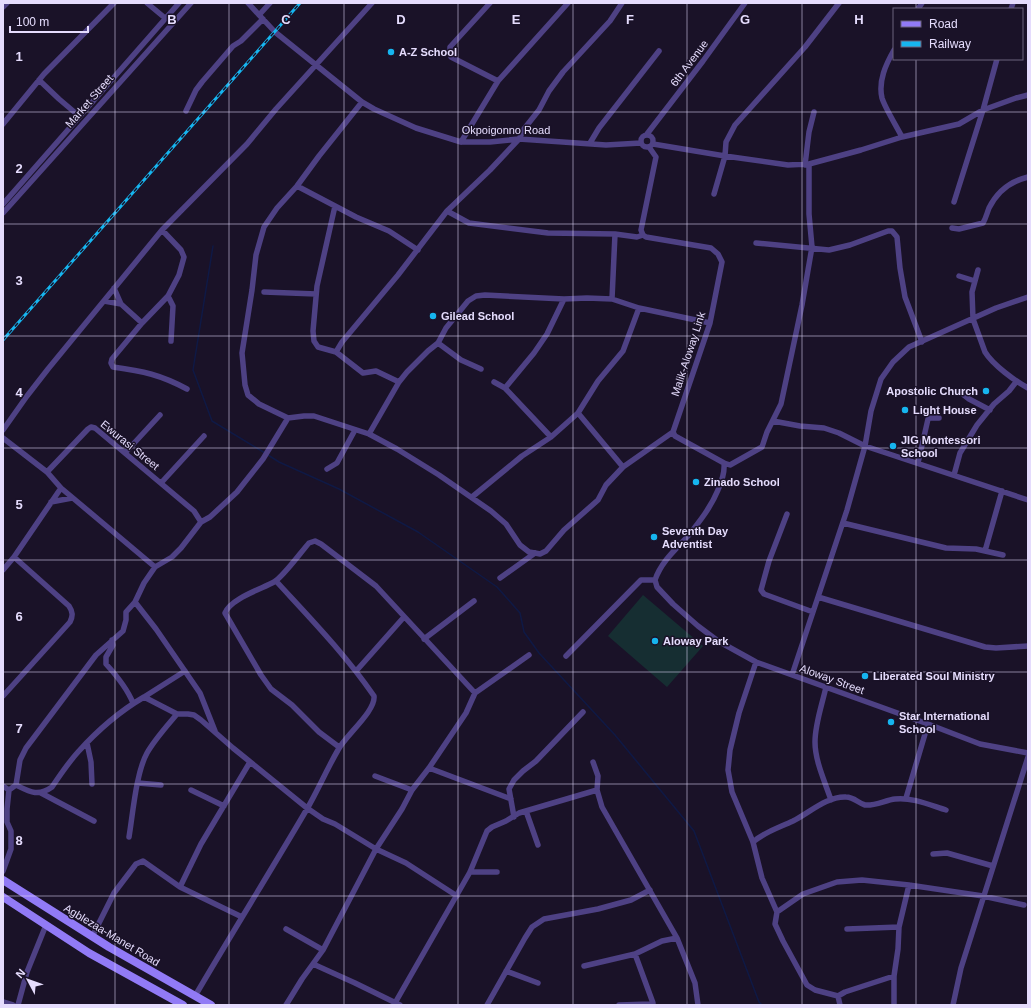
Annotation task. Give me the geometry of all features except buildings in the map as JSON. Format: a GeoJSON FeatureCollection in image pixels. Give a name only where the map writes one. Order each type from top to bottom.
{"type":"FeatureCollection","features":[{"type":"Feature","properties":{"kind":"main road","name":"Agblezaa-Manet Road"},"geometry":{"type":"LineString","coordinates":[[3,880],[92,937],[211,1005]]}},
{"type":"Feature","properties":{"kind":"main road"},"geometry":{"type":"LineString","coordinates":[[3,898],[89,953],[182,1005]]}},
{"type":"Feature","properties":{"kind":"street"},"geometry":{"type":"LineString","coordinates":[[3,7],[7,3]]}},
{"type":"Feature","properties":{"kind":"street"},"geometry":{"type":"LineString","coordinates":[[3,124],[39,80],[114,3]]}},
{"type":"Feature","properties":{"kind":"street"},"geometry":{"type":"LineString","coordinates":[[147,3],[165,18]]}},
{"type":"Feature","properties":{"kind":"street","name":"Market Street"},"geometry":{"type":"LineString","coordinates":[[3,204],[179,3]]}},
{"type":"Feature","properties":{"kind":"street","name":"Market Street"},"geometry":{"type":"LineString","coordinates":[[3,213],[191,3]]}},
{"type":"Feature","properties":{"kind":"street","name":"Okpoigonno Road"},"geometry":{"type":"LineString","coordinates":[[248,3],[275,32],[362,102],[416,128],[460,142],[490,142],[519,139],[606,145],[641,143]]}},
{"type":"Feature","properties":{"kind":"street"},"geometry":{"type":"LineString","coordinates":[[186,111],[196,90],[202,82],[232,46],[241,41],[261,17],[270,3]]}},
{"type":"Feature","properties":{"kind":"street"},"geometry":{"type":"LineString","coordinates":[[3,430],[31,391],[162,230],[247,144],[276,108],[372,3]]}},
{"type":"Feature","properties":{"kind":"street"},"geometry":{"type":"LineString","coordinates":[[490,3],[450,47],[450,53],[451,57],[498,81]]}},
{"type":"Feature","properties":{"kind":"street"},"geometry":{"type":"LineString","coordinates":[[460,142],[498,81],[568,3]]}},
{"type":"Feature","properties":{"kind":"street"},"geometry":{"type":"LineString","coordinates":[[336,352],[342,342],[418,250],[447,211],[490,170],[519,139],[524,129],[539,110],[549,91],[563,72],[610,21],[622,3]]}},
{"type":"Feature","properties":{"kind":"street","name":"6th Avenue"},"geometry":{"type":"LineString","coordinates":[[641,143],[643,136],[647,134],[703,61],[745,3]]}},
{"type":"Feature","properties":{"kind":"street"},"geometry":{"type":"LineString","coordinates":[[714,194],[725,156],[726,142],[734,125],[805,47],[839,3]]}},
{"type":"Feature","properties":{"kind":"street"},"geometry":{"type":"LineString","coordinates":[[590,143],[599,128],[659,50]]}},
{"type":"Feature","properties":{"kind":"street"},"geometry":{"type":"LineString","coordinates":[[893,52],[887,62],[881,82],[882,98],[902,137]]}},
{"type":"Feature","properties":{"kind":"street"},"geometry":{"type":"LineString","coordinates":[[954,202],[998,60]]}},
{"type":"Feature","properties":{"kind":"street"},"geometry":{"type":"LineString","coordinates":[[39,80],[79,116]]}},
{"type":"Feature","properties":{"kind":"street"},"geometry":{"type":"LineString","coordinates":[[641,143],[643,146],[651,145],[788,165],[807,164],[861,150],[902,137],[959,124],[983,110],[1028,95]]}},
{"type":"Feature","properties":{"kind":"street"},"geometry":{"type":"LineString","coordinates":[[362,102],[264,227],[256,255],[242,353],[244,385],[248,396],[259,404],[288,418],[314,416],[369,434],[397,449],[472,497],[506,524],[520,545],[530,552],[540,554],[546,551],[564,530],[598,500],[606,485],[623,467],[673,432],[676,436],[730,465],[762,447],[767,432],[781,404],[802,305],[812,247],[807,164],[809,132],[814,112]]}},
{"type":"Feature","properties":{"kind":"street"},"geometry":{"type":"LineString","coordinates":[[643,235],[641,230],[656,157],[651,145],[653,138],[647,134]]}},
{"type":"Feature","properties":{"kind":"street"},"geometry":{"type":"LineString","coordinates":[[952,228],[959,229],[983,223],[989,208],[998,193],[1013,182],[1028,177]]}},
{"type":"Feature","properties":{"kind":"street"},"geometry":{"type":"LineString","coordinates":[[297,186],[356,218],[389,231],[418,250]]}},
{"type":"Feature","properties":{"kind":"street"},"geometry":{"type":"LineString","coordinates":[[335,206],[316,294],[313,331],[314,341],[318,347],[336,352],[363,373],[376,371],[399,382]]}},
{"type":"Feature","properties":{"kind":"street","name":"Malik-Aloway Link"},"geometry":{"type":"LineString","coordinates":[[447,211],[469,223],[548,233],[615,234],[638,237],[643,235],[646,237],[710,248],[718,254],[722,262],[710,324],[673,432]]}},
{"type":"Feature","properties":{"kind":"street"},"geometry":{"type":"LineString","coordinates":[[162,230],[181,250],[184,257],[179,275],[168,296],[142,323],[112,359],[112,365],[113,367],[136,370],[160,376],[187,389]]}},
{"type":"Feature","properties":{"kind":"street"},"geometry":{"type":"LineString","coordinates":[[756,243],[812,247],[829,250],[850,245],[888,231],[892,231],[897,237],[905,297],[922,342]]}},
{"type":"Feature","properties":{"kind":"street"},"geometry":{"type":"LineString","coordinates":[[612,299],[615,234]]}},
{"type":"Feature","properties":{"kind":"street"},"geometry":{"type":"LineString","coordinates":[[978,270],[972,292],[973,319],[988,357],[1016,382],[1028,388]]}},
{"type":"Feature","properties":{"kind":"street"},"geometry":{"type":"LineString","coordinates":[[958,276],[975,281]]}},
{"type":"Feature","properties":{"kind":"street"},"geometry":{"type":"LineString","coordinates":[[114,288],[121,304],[142,323]]}},
{"type":"Feature","properties":{"kind":"street"},"geometry":{"type":"LineString","coordinates":[[264,292],[316,294]]}},
{"type":"Feature","properties":{"kind":"street"},"geometry":{"type":"LineString","coordinates":[[369,434],[399,382],[428,351],[438,343],[446,328],[468,300],[476,296],[485,294],[564,299],[612,299],[639,308],[710,324]]}},
{"type":"Feature","properties":{"kind":"street"},"geometry":{"type":"LineString","coordinates":[[168,296],[173,306],[171,341]]}},
{"type":"Feature","properties":{"kind":"street"},"geometry":{"type":"LineString","coordinates":[[792,675],[843,523],[865,446],[871,411],[881,379],[893,362],[909,347],[996,308],[1028,297]]}},
{"type":"Feature","properties":{"kind":"street"},"geometry":{"type":"LineString","coordinates":[[505,388],[534,354],[547,334],[564,299]]}},
{"type":"Feature","properties":{"kind":"street"},"geometry":{"type":"LineString","coordinates":[[104,301],[121,304]]}},
{"type":"Feature","properties":{"kind":"street"},"geometry":{"type":"LineString","coordinates":[[472,497],[522,456],[551,437],[578,413],[598,381],[623,351],[639,308]]}},
{"type":"Feature","properties":{"kind":"street"},"geometry":{"type":"LineString","coordinates":[[438,343],[461,360],[481,369]]}},
{"type":"Feature","properties":{"kind":"street"},"geometry":{"type":"LineString","coordinates":[[494,382],[505,388],[551,437]]}},
{"type":"Feature","properties":{"kind":"street"},"geometry":{"type":"LineString","coordinates":[[954,475],[960,453],[977,425],[994,404],[1009,391],[1016,382]]}},
{"type":"Feature","properties":{"kind":"street"},"geometry":{"type":"LineString","coordinates":[[960,392],[969,400],[990,410]]}},
{"type":"Feature","properties":{"kind":"street"},"geometry":{"type":"LineString","coordinates":[[578,413],[623,467]]}},
{"type":"Feature","properties":{"kind":"street"},"geometry":{"type":"LineString","coordinates":[[125,453],[160,415]]}},
{"type":"Feature","properties":{"kind":"street"},"geometry":{"type":"LineString","coordinates":[[3,871],[11,850],[11,831],[7,822],[9,790],[16,785],[20,760],[26,748],[96,655],[123,631],[126,620],[126,612],[135,602],[144,583],[155,567],[172,557],[201,522],[210,517],[234,495],[263,459],[288,418]]}},
{"type":"Feature","properties":{"kind":"street"},"geometry":{"type":"LineString","coordinates":[[918,463],[928,419],[939,418]]}},
{"type":"Feature","properties":{"kind":"street"},"geometry":{"type":"LineString","coordinates":[[773,421],[800,426],[824,428],[839,433],[865,446],[1028,500]]}},
{"type":"Feature","properties":{"kind":"street","name":"Ewurasi Street"},"geometry":{"type":"LineString","coordinates":[[47,472],[91,427],[95,428],[194,511],[201,522]]}},
{"type":"Feature","properties":{"kind":"street"},"geometry":{"type":"LineString","coordinates":[[327,469],[337,463],[356,430]]}},
{"type":"Feature","properties":{"kind":"street"},"geometry":{"type":"LineString","coordinates":[[162,483],[204,436]]}},
{"type":"Feature","properties":{"kind":"street"},"geometry":{"type":"LineString","coordinates":[[3,438],[47,472],[72,498],[155,567]]}},
{"type":"Feature","properties":{"kind":"street"},"geometry":{"type":"LineString","coordinates":[[566,656],[641,580],[655,580],[658,570],[696,525],[710,505],[722,480],[725,470],[724,463]]}},
{"type":"Feature","properties":{"kind":"street"},"geometry":{"type":"LineString","coordinates":[[3,570],[14,557],[61,488]]}},
{"type":"Feature","properties":{"kind":"street"},"geometry":{"type":"LineString","coordinates":[[985,551],[1002,491]]}},
{"type":"Feature","properties":{"kind":"street"},"geometry":{"type":"LineString","coordinates":[[51,502],[72,498]]}},
{"type":"Feature","properties":{"kind":"street"},"geometry":{"type":"LineString","coordinates":[[787,514],[769,561],[761,590],[764,594],[813,612]]}},
{"type":"Feature","properties":{"kind":"street"},"geometry":{"type":"LineString","coordinates":[[843,523],[946,548],[976,549],[1003,555]]}},
{"type":"Feature","properties":{"kind":"street"},"geometry":{"type":"LineString","coordinates":[[339,747],[319,732],[292,706],[271,689],[261,675],[225,612],[229,606],[276,581],[309,543],[315,542],[321,544],[376,586],[475,693]]}},
{"type":"Feature","properties":{"kind":"street"},"geometry":{"type":"LineString","coordinates":[[500,578],[535,553]]}},
{"type":"Feature","properties":{"kind":"street"},"geometry":{"type":"LineString","coordinates":[[3,696],[73,617],[72,610],[69,606],[14,557]]}},
{"type":"Feature","properties":{"kind":"street","name":"Aloway Street"},"geometry":{"type":"LineString","coordinates":[[655,580],[657,587],[662,593],[698,626],[718,640],[756,662],[980,744],[1028,753]]}},
{"type":"Feature","properties":{"kind":"street"},"geometry":{"type":"LineString","coordinates":[[195,996],[307,808],[339,747],[356,728],[374,702],[374,696],[357,670],[276,581]]}},
{"type":"Feature","properties":{"kind":"street"},"geometry":{"type":"LineString","coordinates":[[818,597],[985,647],[996,648],[1028,646]]}},
{"type":"Feature","properties":{"kind":"street"},"geometry":{"type":"LineString","coordinates":[[424,639],[474,601]]}},
{"type":"Feature","properties":{"kind":"street"},"geometry":{"type":"LineString","coordinates":[[135,602],[156,629],[200,693],[216,733]]}},
{"type":"Feature","properties":{"kind":"street"},"geometry":{"type":"LineString","coordinates":[[357,670],[404,617]]}},
{"type":"Feature","properties":{"kind":"street"},"geometry":{"type":"LineString","coordinates":[[112,640],[113,645],[106,657],[106,664],[130,694],[133,703]]}},
{"type":"Feature","properties":{"kind":"street"},"geometry":{"type":"LineString","coordinates":[[286,1005],[302,979],[323,950],[376,849],[402,809],[412,790],[429,768],[466,713],[475,693],[529,655]]}},
{"type":"Feature","properties":{"kind":"street"},"geometry":{"type":"LineString","coordinates":[[756,662],[739,713],[730,750],[728,770],[732,792],[753,842],[762,878],[777,912],[775,924],[782,941],[807,985],[815,990],[838,996],[844,992],[894,976]]}},
{"type":"Feature","properties":{"kind":"street"},"geometry":{"type":"LineString","coordinates":[[41,793],[52,787],[77,753],[106,725],[133,703],[185,671]]}},
{"type":"Feature","properties":{"kind":"street"},"geometry":{"type":"LineString","coordinates":[[826,687],[818,720],[815,743],[818,762],[831,800]]}},
{"type":"Feature","properties":{"kind":"street"},"geometry":{"type":"LineString","coordinates":[[144,697],[177,714],[194,715],[307,808],[323,819],[335,824],[376,849],[406,863],[457,896]]}},
{"type":"Feature","properties":{"kind":"street"},"geometry":{"type":"LineString","coordinates":[[514,817],[510,790],[514,780],[536,761],[583,712]]}},
{"type":"Feature","properties":{"kind":"street"},"geometry":{"type":"LineString","coordinates":[[129,837],[141,768],[147,753],[157,738],[177,714]]}},
{"type":"Feature","properties":{"kind":"street"},"geometry":{"type":"LineString","coordinates":[[906,798],[928,724]]}},
{"type":"Feature","properties":{"kind":"street"},"geometry":{"type":"LineString","coordinates":[[87,743],[91,762],[92,784]]}},
{"type":"Feature","properties":{"kind":"street"},"geometry":{"type":"LineString","coordinates":[[953,1005],[961,968],[1028,757]]}},
{"type":"Feature","properties":{"kind":"street"},"geometry":{"type":"LineString","coordinates":[[180,887],[200,844],[250,762]]}},
{"type":"Feature","properties":{"kind":"street"},"geometry":{"type":"LineString","coordinates":[[593,762],[598,776],[597,790],[602,807],[677,938],[695,983],[698,1005]]}},
{"type":"Feature","properties":{"kind":"street"},"geometry":{"type":"LineString","coordinates":[[429,768],[511,799]]}},
{"type":"Feature","properties":{"kind":"street"},"geometry":{"type":"LineString","coordinates":[[375,776],[412,790]]}},
{"type":"Feature","properties":{"kind":"street"},"geometry":{"type":"LineString","coordinates":[[138,783],[161,785]]}},
{"type":"Feature","properties":{"kind":"street"},"geometry":{"type":"LineString","coordinates":[[16,785],[33,793],[41,793],[94,821]]}},
{"type":"Feature","properties":{"kind":"street"},"geometry":{"type":"LineString","coordinates":[[3,786],[9,790]]}},
{"type":"Feature","properties":{"kind":"street"},"geometry":{"type":"LineString","coordinates":[[191,790],[224,806]]}},
{"type":"Feature","properties":{"kind":"street"},"geometry":{"type":"LineString","coordinates":[[313,964],[398,1004],[470,872],[487,831],[519,813],[589,791],[597,790]]}},
{"type":"Feature","properties":{"kind":"street"},"geometry":{"type":"LineString","coordinates":[[753,842],[762,834],[793,821],[831,800],[845,796],[865,805],[906,798],[946,810]]}},
{"type":"Feature","properties":{"kind":"street"},"geometry":{"type":"LineString","coordinates":[[526,811],[538,845]]}},
{"type":"Feature","properties":{"kind":"street"},"geometry":{"type":"LineString","coordinates":[[933,854],[947,853],[993,866]]}},
{"type":"Feature","properties":{"kind":"street"},"geometry":{"type":"LineString","coordinates":[[92,937],[111,897],[140,861],[143,860],[180,887],[242,917]]}},
{"type":"Feature","properties":{"kind":"street"},"geometry":{"type":"LineString","coordinates":[[470,872],[497,872]]}},
{"type":"Feature","properties":{"kind":"street"},"geometry":{"type":"LineString","coordinates":[[777,912],[803,894],[837,882],[862,880],[909,885],[983,896],[1024,905]]}},
{"type":"Feature","properties":{"kind":"street"},"geometry":{"type":"LineString","coordinates":[[894,1005],[894,976],[898,949],[899,926],[909,885]]}},
{"type":"Feature","properties":{"kind":"street"},"geometry":{"type":"LineString","coordinates":[[487,1005],[532,927],[540,921],[563,915],[598,909],[631,900],[650,890]]}},
{"type":"Feature","properties":{"kind":"street"},"geometry":{"type":"LineString","coordinates":[[18,1005],[27,972],[46,925]]}},
{"type":"Feature","properties":{"kind":"street"},"geometry":{"type":"LineString","coordinates":[[847,929],[899,926]]}},
{"type":"Feature","properties":{"kind":"street"},"geometry":{"type":"LineString","coordinates":[[286,929],[323,950]]}},
{"type":"Feature","properties":{"kind":"street"},"geometry":{"type":"LineString","coordinates":[[584,966],[635,954],[662,941],[677,938]]}},
{"type":"Feature","properties":{"kind":"street"},"geometry":{"type":"LineString","coordinates":[[619,1005],[653,1003],[635,954]]}},
{"type":"Feature","properties":{"kind":"street"},"geometry":{"type":"LineString","coordinates":[[506,971],[538,983]]}},
{"type":"Feature","properties":{"kind":"street"},"geometry":{"type":"LineString","coordinates":[[838,996],[840,1005]]}},
{"type":"Feature","properties":{"kind":"street"},"geometry":{"type":"LineString","coordinates":[[3,1002],[13,1005]]}},
{"type":"Feature","properties":{"kind":"green space","name":"Aloway Park"},"geometry":{"type":"Polygon","coordinates":[[[643,595],[703,646],[667,687],[608,636],[643,595]]]}},
{"type":"Feature","properties":{"kind":"waterway"},"geometry":{"type":"LineString","coordinates":[[213,246],[193,370],[212,421],[265,453]]}},
{"type":"Feature","properties":{"kind":"waterway"},"geometry":{"type":"LineString","coordinates":[[268,455],[279,462],[339,489],[418,532],[497,587],[520,613],[524,632],[539,653],[615,735],[694,831],[759,1002],[762,1005]]}},
{"type":"Feature","properties":{"kind":"railway"},"geometry":{"type":"LineString","coordinates":[[3,340],[300,3]]}},
{"type":"Feature","properties":{"kind":"place","name":"A-Z School"},"geometry":{"type":"Point","coordinates":[391,52]}},
{"type":"Feature","properties":{"kind":"place","name":"Gilead School"},"geometry":{"type":"Point","coordinates":[433,316]}},
{"type":"Feature","properties":{"kind":"place","name":"Apostolic Church"},"geometry":{"type":"Point","coordinates":[986,391]}},
{"type":"Feature","properties":{"kind":"place","name":"Light House"},"geometry":{"type":"Point","coordinates":[905,410]}},
{"type":"Feature","properties":{"kind":"place","name":"JIG Montessori School"},"geometry":{"type":"Point","coordinates":[893,446]}},
{"type":"Feature","properties":{"kind":"place","name":"Zinado School"},"geometry":{"type":"Point","coordinates":[696,482]}},
{"type":"Feature","properties":{"kind":"place","name":"Seventh Day Adventist"},"geometry":{"type":"Point","coordinates":[654,537]}},
{"type":"Feature","properties":{"kind":"place","name":"Aloway Park"},"geometry":{"type":"Point","coordinates":[655,641]}},
{"type":"Feature","properties":{"kind":"place","name":"Liberated Soul Ministry"},"geometry":{"type":"Point","coordinates":[865,676]}},
{"type":"Feature","properties":{"kind":"place","name":"Star International School"},"geometry":{"type":"Point","coordinates":[891,722]}}]}
